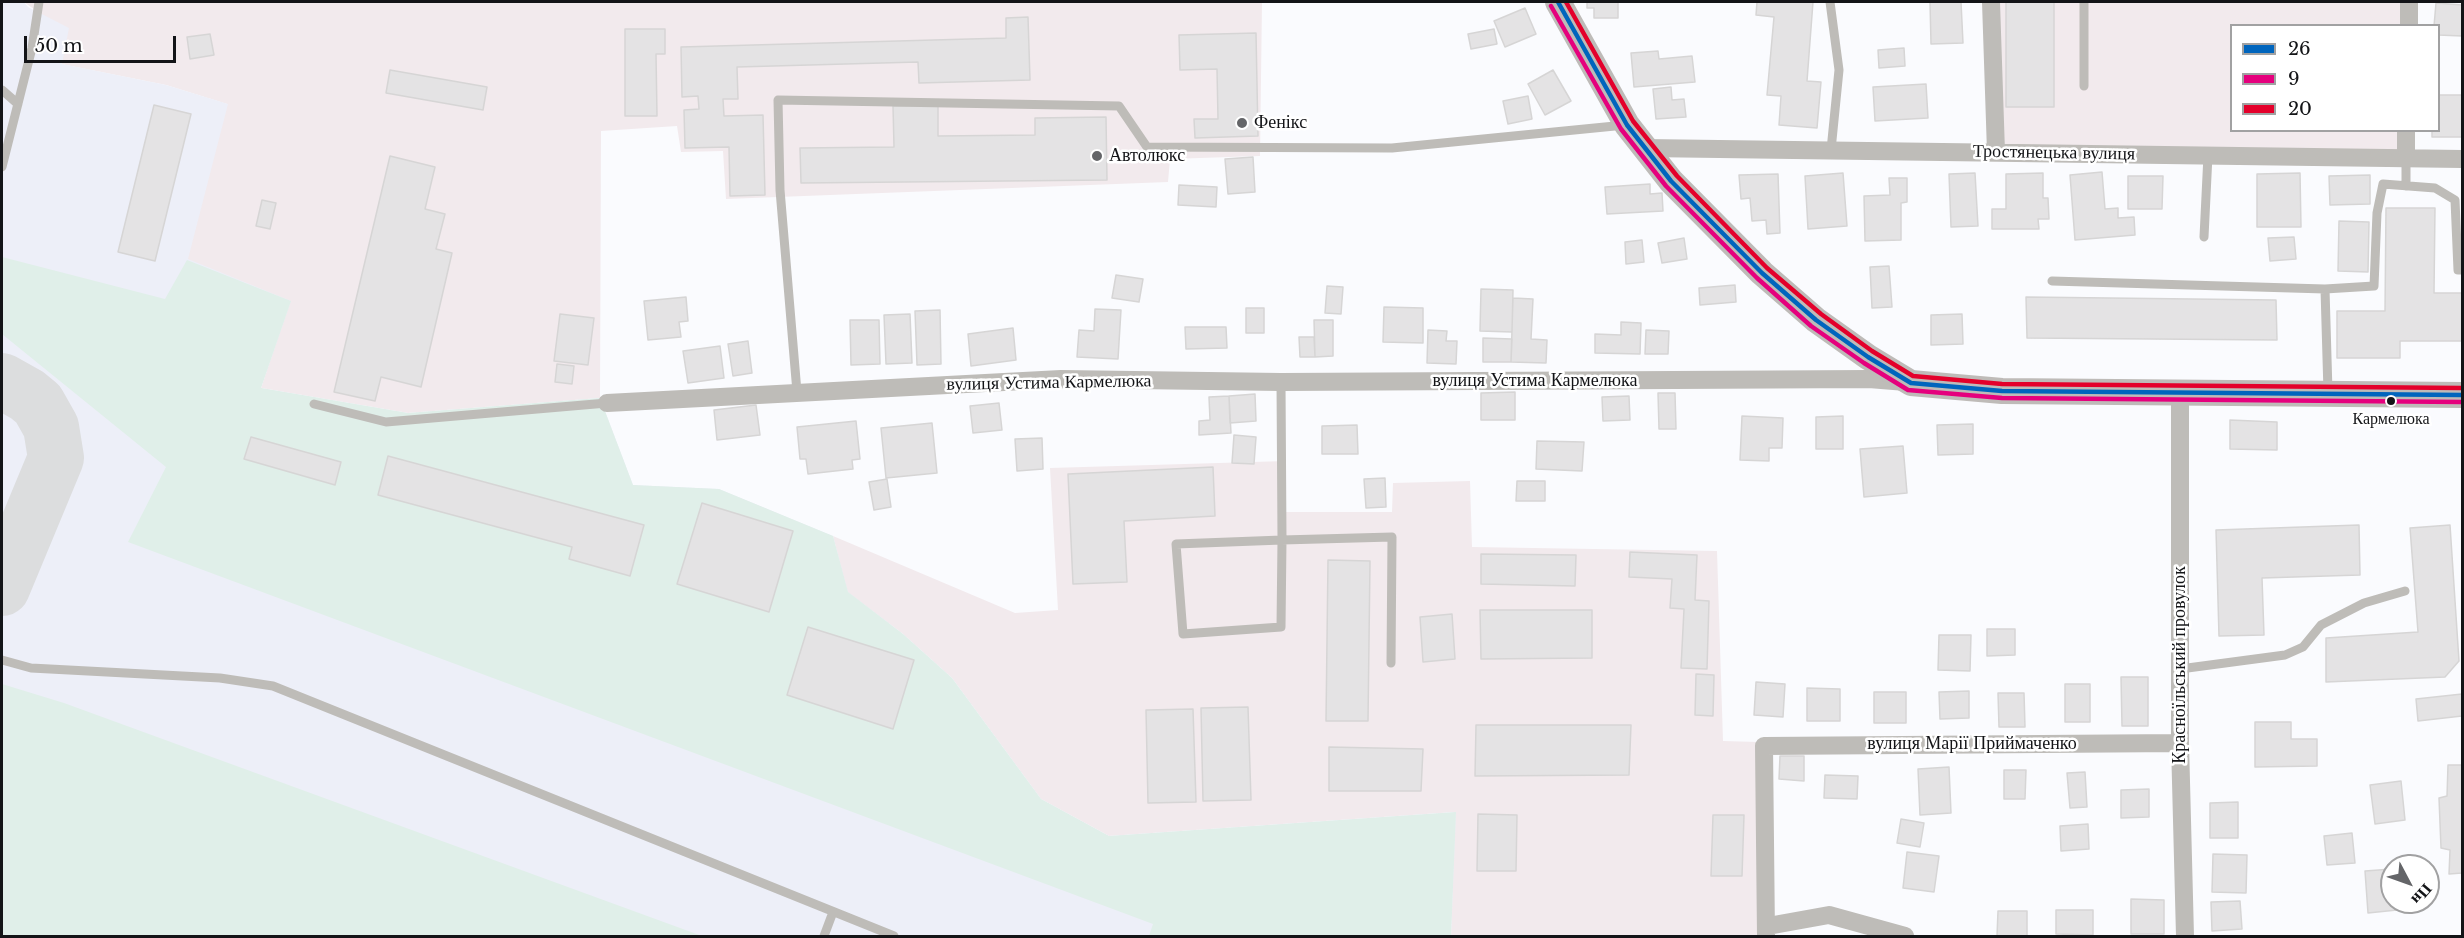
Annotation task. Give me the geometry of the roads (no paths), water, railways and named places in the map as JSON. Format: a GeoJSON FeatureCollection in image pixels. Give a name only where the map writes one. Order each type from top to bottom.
{"type":"FeatureCollection","features":[{"type":"Feature","properties":{"kind":"main road"},"geometry":{"type":"LineString","coordinates":[[1558,2],[1627,125],[1671,181],[1762,273],[1816,320],[1868,357],[1911,383]]}},
{"type":"Feature","properties":{"kind":"main road","name":"вулиця Устима Кармелюка"},"geometry":{"type":"LineString","coordinates":[[1911,383],[2002,391],[2463,395]]}},
{"type":"Feature","properties":{"kind":"street"},"geometry":{"type":"LineString","coordinates":[[1991,2],[1996,152]]}},
{"type":"Feature","properties":{"kind":"street"},"geometry":{"type":"LineString","coordinates":[[2409,2],[2409,24]]}},
{"type":"Feature","properties":{"kind":"street"},"geometry":{"type":"LineString","coordinates":[[2406,132],[2406,158]]}},
{"type":"Feature","properties":{"kind":"street","name":"Тростянецька вулиця"},"geometry":{"type":"LineString","coordinates":[[1645,148],[2463,159]]}},
{"type":"Feature","properties":{"kind":"street","name":"вулиця Устима Кармелюка"},"geometry":{"type":"LineString","coordinates":[[607,403],[1062,379],[1281,382],[1869,379],[1911,383]]}},
{"type":"Feature","properties":{"kind":"street","name":"Красноїльський провулок"},"geometry":{"type":"LineString","coordinates":[[2180,393],[2180,743],[2185,936]]}},
{"type":"Feature","properties":{"kind":"street","name":"вулиця Марії Приймаченко"},"geometry":{"type":"LineString","coordinates":[[1767,931],[1764,746],[2180,743]]}},
{"type":"Feature","properties":{"kind":"street"},"geometry":{"type":"LineString","coordinates":[[1767,931],[1829,915],[1905,936]]}},
{"type":"Feature","properties":{"kind":"lane"},"geometry":{"type":"LineString","coordinates":[[2,167],[32,48],[39,2]]}},
{"type":"Feature","properties":{"kind":"lane"},"geometry":{"type":"LineString","coordinates":[[1830,2],[1839,70],[1831,150]]}},
{"type":"Feature","properties":{"kind":"lane"},"geometry":{"type":"LineString","coordinates":[[2084,2],[2084,86]]}},
{"type":"Feature","properties":{"kind":"lane"},"geometry":{"type":"LineString","coordinates":[[2,90],[18,104]]}},
{"type":"Feature","properties":{"kind":"lane"},"geometry":{"type":"LineString","coordinates":[[797,392],[780,190],[778,100],[1119,106],[1147,147],[1392,148],[1627,125]]}},
{"type":"Feature","properties":{"kind":"lane"},"geometry":{"type":"LineString","coordinates":[[2204,237],[2208,155]]}},
{"type":"Feature","properties":{"kind":"lane"},"geometry":{"type":"LineString","coordinates":[[2406,158],[2406,186]]}},
{"type":"Feature","properties":{"kind":"lane"},"geometry":{"type":"LineString","coordinates":[[2052,280],[2325,290],[2374,286],[2377,213],[2383,184],[2435,188],[2455,200],[2458,270],[2463,270]]}},
{"type":"Feature","properties":{"kind":"lane"},"geometry":{"type":"LineString","coordinates":[[2325,290],[2328,395]]}},
{"type":"Feature","properties":{"kind":"lane"},"geometry":{"type":"LineString","coordinates":[[1281,382],[1282,540],[1281,627],[1183,634],[1176,544],[1282,540],[1392,537],[1391,663]]}},
{"type":"Feature","properties":{"kind":"lane"},"geometry":{"type":"LineString","coordinates":[[314,405],[386,422],[607,403]]}},
{"type":"Feature","properties":{"kind":"lane"},"geometry":{"type":"LineString","coordinates":[[2180,669],[2284,655],[2303,647],[2321,625],[2364,603],[2405,591]]}},
{"type":"Feature","properties":{"kind":"lane"},"geometry":{"type":"LineString","coordinates":[[2,660],[31,668],[220,678],[273,686],[894,936]]}},
{"type":"Feature","properties":{"kind":"lane"},"geometry":{"type":"LineString","coordinates":[[824,936],[833,912]]}},
{"type":"Feature","properties":{"kind":"place","name":"Фенікс"},"geometry":{"type":"Point","coordinates":[1242,123]}},
{"type":"Feature","properties":{"kind":"place","name":"Автолюкс"},"geometry":{"type":"Point","coordinates":[1097,156]}},
{"type":"Feature","properties":{"kind":"place","name":"Кармелюка"},"geometry":{"type":"Point","coordinates":[2391,401]}}]}
